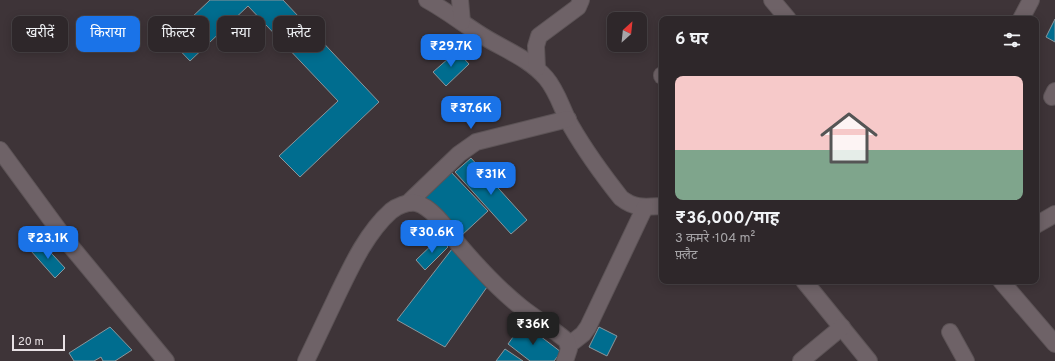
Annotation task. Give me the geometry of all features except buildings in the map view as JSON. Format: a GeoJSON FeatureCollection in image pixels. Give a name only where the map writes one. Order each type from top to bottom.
{"type":"FeatureCollection","features":[{"type":"Feature","properties":{"kind":"street"},"geometry":{"type":"LineString","coordinates":[[427,0],[443,8],[478,34],[537,68],[552,86],[560,99],[568,119],[584,150],[621,198],[636,206],[659,206]]}},
{"type":"Feature","properties":{"kind":"street"},"geometry":{"type":"LineString","coordinates":[[460,0],[462,22]]}},
{"type":"Feature","properties":{"kind":"street"},"geometry":{"type":"LineString","coordinates":[[537,68],[536,46],[539,36],[578,7],[581,0]]}},
{"type":"Feature","properties":{"kind":"street"},"geometry":{"type":"LineString","coordinates":[[772,0],[785,16]]}},
{"type":"Feature","properties":{"kind":"street"},"geometry":{"type":"LineString","coordinates":[[1023,16],[1031,0]]}},
{"type":"Feature","properties":{"kind":"street"},"geometry":{"type":"LineString","coordinates":[[408,203],[459,154],[476,142],[568,119]]}},
{"type":"Feature","properties":{"kind":"street"},"geometry":{"type":"LineString","coordinates":[[0,150],[69,244],[166,361]]}},
{"type":"Feature","properties":{"kind":"street"},"geometry":{"type":"LineString","coordinates":[[306,361],[348,271],[360,250],[382,220],[392,210],[408,203],[416,203],[422,206],[436,217],[469,257],[500,289],[521,308],[563,338],[569,345]]}},
{"type":"Feature","properties":{"kind":"street"},"geometry":{"type":"LineString","coordinates":[[565,361],[569,345],[583,334],[588,327],[645,207]]}},
{"type":"Feature","properties":{"kind":"street"},"geometry":{"type":"LineString","coordinates":[[1039,223],[1055,214]]}},
{"type":"Feature","properties":{"kind":"street"},"geometry":{"type":"LineString","coordinates":[[806,284],[869,361]]}},
{"type":"Feature","properties":{"kind":"street"},"geometry":{"type":"LineString","coordinates":[[1004,284],[1055,344]]}},
{"type":"Feature","properties":{"kind":"street"},"geometry":{"type":"LineString","coordinates":[[801,361],[842,327]]}},
{"type":"Feature","properties":{"kind":"street"},"geometry":{"type":"LineString","coordinates":[[950,332],[966,361]]}}]}
